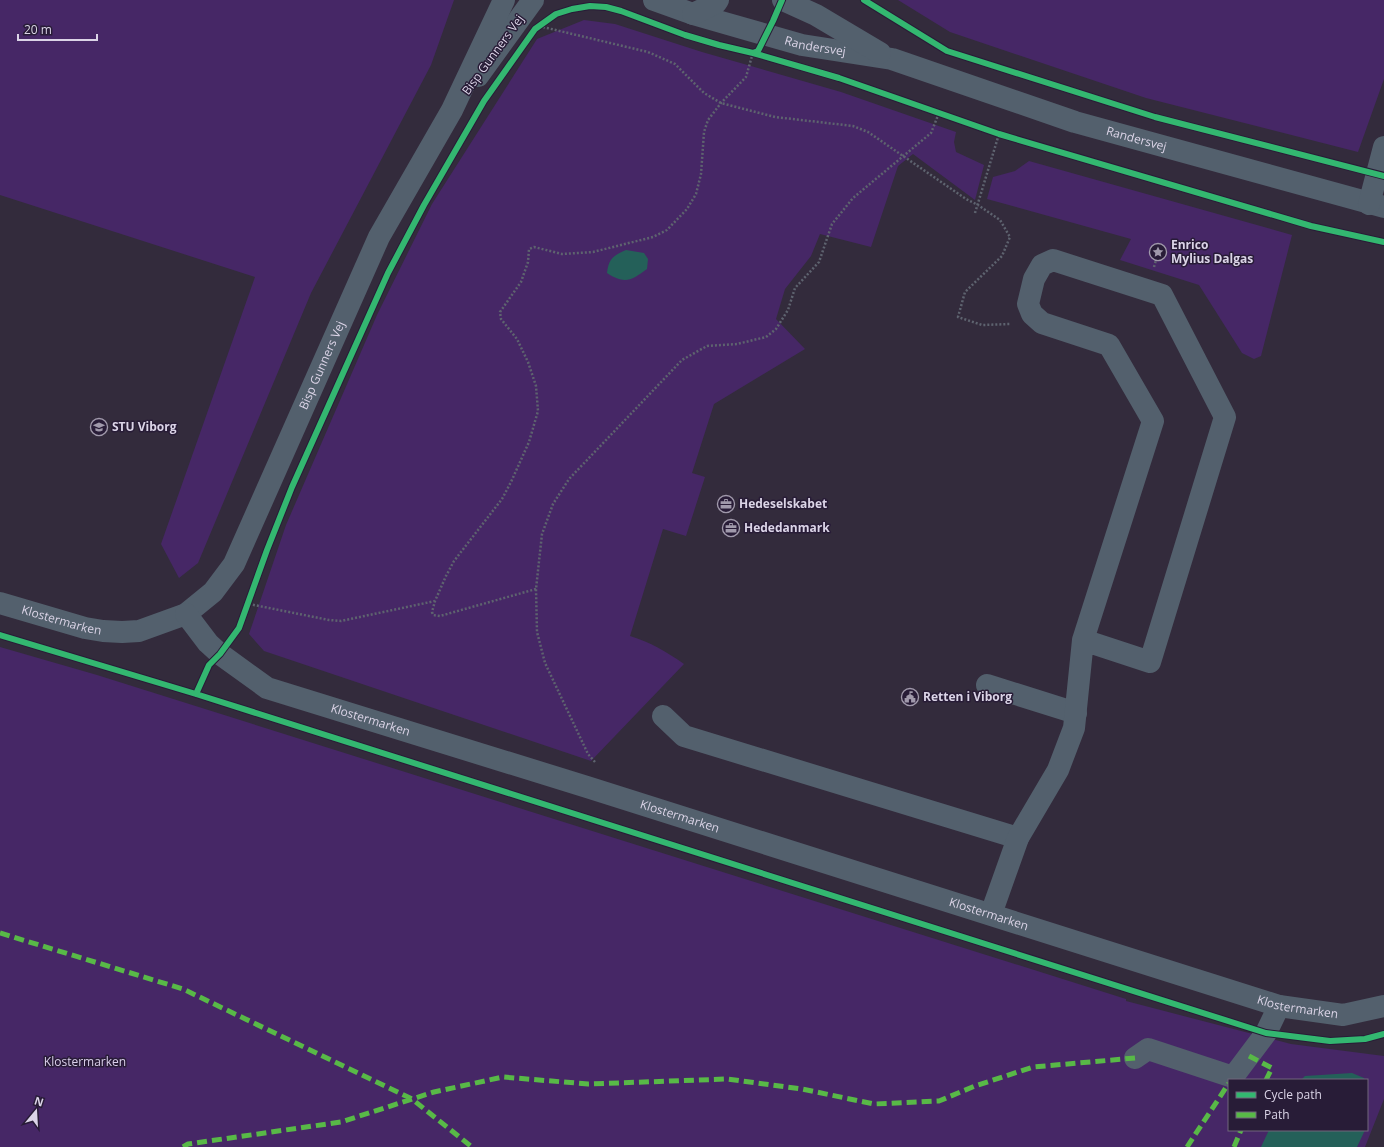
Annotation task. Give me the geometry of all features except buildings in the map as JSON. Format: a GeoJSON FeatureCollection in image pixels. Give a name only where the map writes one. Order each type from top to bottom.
{"type":"FeatureCollection","features":[{"type":"Feature","properties":{"kind":"street","name":"Bisp Gunners Vej"},"geometry":{"type":"LineString","coordinates":[[186,614],[214,592],[234,564],[379,237],[452,110],[504,0]]}},
{"type":"Feature","properties":{"kind":"street","name":"Randersvej"},"geometry":{"type":"LineString","coordinates":[[654,0],[694,14],[802,45],[892,60],[1075,122],[1377,205]]}},
{"type":"Feature","properties":{"kind":"street"},"geometry":{"type":"LineString","coordinates":[[694,14],[716,3],[718,0]]}},
{"type":"Feature","properties":{"kind":"street","name":"Randersvej"},"geometry":{"type":"LineString","coordinates":[[783,0],[816,15],[892,60]]}},
{"type":"Feature","properties":{"kind":"street","name":"Bisp Gunners Vej"},"geometry":{"type":"LineString","coordinates":[[452,110],[531,3]]}},
{"type":"Feature","properties":{"kind":"street"},"geometry":{"type":"LineString","coordinates":[[1377,205],[1384,147]]}},
{"type":"Feature","properties":{"kind":"street"},"geometry":{"type":"LineString","coordinates":[[991,914],[1018,838],[1058,770],[1074,728],[1083,640],[1153,421],[1109,345],[1042,324],[1032,314],[1028,304],[1034,279],[1042,265],[1053,260],[1162,295],[1225,417],[1150,662],[1083,640]]}},
{"type":"Feature","properties":{"kind":"street","name":"Klostermarken"},"geometry":{"type":"LineString","coordinates":[[0,603],[85,628],[110,631],[139,631],[186,614],[208,643],[220,654],[267,688],[991,914],[1279,1006],[1343,1015],[1384,1006]]}},
{"type":"Feature","properties":{"kind":"street"},"geometry":{"type":"LineString","coordinates":[[987,686],[1076,713]]}},
{"type":"Feature","properties":{"kind":"street"},"geometry":{"type":"LineString","coordinates":[[664,716],[684,736],[1018,838]]}},
{"type":"Feature","properties":{"kind":"street"},"geometry":{"type":"LineString","coordinates":[[1135,1058],[1148,1049],[1233,1077],[1266,1033],[1279,1006]]}},
{"type":"Feature","properties":{"kind":"path"},"geometry":{"type":"LineString","coordinates":[[531,3],[546,20],[537,27]]}},
{"type":"Feature","properties":{"kind":"path"},"geometry":{"type":"LineString","coordinates":[[537,27],[648,52],[675,64],[704,93],[722,103],[775,117],[853,126],[868,132],[966,200],[978,205],[1000,220],[1010,237],[1002,256],[965,292],[958,317],[982,325],[1013,323]]}},
{"type":"Feature","properties":{"kind":"path"},"geometry":{"type":"LineString","coordinates":[[536,589],[440,616],[433,615],[432,612],[435,601],[454,561],[502,499],[511,482],[529,442],[538,411],[536,386],[528,362],[517,340],[501,319],[500,312],[521,282],[528,262],[529,249],[534,248],[562,254],[593,252],[653,237],[667,230],[687,209],[696,194],[702,174],[704,132],[708,120],[746,77],[753,53],[758,51],[766,34]]}},
{"type":"Feature","properties":{"kind":"path"},"geometry":{"type":"LineString","coordinates":[[746,51],[760,55]]}},
{"type":"Feature","properties":{"kind":"path"},"geometry":{"type":"LineString","coordinates":[[931,110],[945,115]]}},
{"type":"Feature","properties":{"kind":"path"},"geometry":{"type":"LineString","coordinates":[[598,766],[588,754],[545,663],[536,632],[536,589],[542,534],[553,504],[569,479],[682,360],[707,346],[737,344],[766,337],[776,329],[788,310],[795,288],[819,262],[832,224],[853,198],[931,132],[939,113]]}},
{"type":"Feature","properties":{"kind":"path"},"geometry":{"type":"LineString","coordinates":[[992,132],[1007,137]]}},
{"type":"Feature","properties":{"kind":"path"},"geometry":{"type":"LineString","coordinates":[[975,213],[999,134]]}},
{"type":"Feature","properties":{"kind":"path"},"geometry":{"type":"LineString","coordinates":[[251,597],[248,607],[341,621],[435,601]]}},
{"type":"Feature","properties":{"kind":"green space"},"geometry":{"type":"Polygon","coordinates":[[[0,0],[454,0],[431,65],[311,293],[198,563],[179,578],[161,544],[255,277],[0,195],[0,0]]]}},
{"type":"Feature","properties":{"kind":"green space"},"geometry":{"type":"Polygon","coordinates":[[[898,0],[1384,0],[1384,79],[1358,152],[1146,98],[950,32],[898,0]]]}},
{"type":"Feature","properties":{"kind":"green space"},"geometry":{"type":"Polygon","coordinates":[[[584,20],[615,24],[702,52],[841,92],[956,132],[954,142],[956,152],[984,165],[975,200],[913,154],[898,166],[871,247],[820,234],[811,256],[785,289],[776,319],[805,349],[714,404],[692,473],[705,477],[686,536],[663,529],[630,636],[658,648],[684,664],[591,761],[264,651],[249,634],[286,525],[377,315],[432,204],[537,39],[584,20]]]}},
{"type":"Feature","properties":{"kind":"green space"},"geometry":{"type":"Polygon","coordinates":[[[1029,161],[1292,235],[1261,356],[1254,359],[1242,353],[1199,285],[1120,260],[1131,239],[987,199],[993,177],[1015,171],[1029,161]]]}},
{"type":"Feature","properties":{"kind":"green space"},"geometry":{"type":"Polygon","coordinates":[[[0,647],[97,675],[1126,999],[1126,1001],[1291,1044],[1384,1056],[1384,1099],[1365,1147],[0,1147],[0,647]]]}},
{"type":"Feature","properties":{"kind":"shaded area"},"geometry":{"type":"Polygon","coordinates":[[[626,250],[644,253],[648,259],[647,269],[637,276],[624,280],[613,277],[607,273],[612,258],[626,250]]]}},
{"type":"Feature","properties":{"kind":"shaded area"},"geometry":{"type":"Polygon","coordinates":[[[1352,1073],[1364,1079],[1302,1079],[1305,1076],[1352,1073]]]}},
{"type":"Feature","properties":{"kind":"shaded area"},"geometry":{"type":"Polygon","coordinates":[[[1269,1131],[1365,1131],[1357,1147],[1261,1147],[1269,1131]]]}},
{"type":"Feature","properties":{"kind":"marked path"},"geometry":{"type":"LineString","coordinates":[[0,933],[183,989],[412,1099],[472,1147]]}},
{"type":"Feature","properties":{"kind":"marked path"},"geometry":{"type":"LineString","coordinates":[[1249,1056],[1272,1068],[1266,1079]]}},
{"type":"Feature","properties":{"kind":"marked path"},"geometry":{"type":"LineString","coordinates":[[183,1147],[188,1144],[341,1122],[434,1092],[503,1077],[588,1084],[727,1079],[802,1089],[874,1104],[939,1101],[975,1086],[1033,1067],[1135,1058]]}},
{"type":"Feature","properties":{"kind":"marked path"},"geometry":{"type":"LineString","coordinates":[[1187,1147],[1228,1085]]}},
{"type":"Feature","properties":{"kind":"marked path"},"geometry":{"type":"LineString","coordinates":[[1234,1147],[1241,1131]]}},
{"type":"Feature","properties":{"kind":"cycle path"},"geometry":{"type":"LineString","coordinates":[[753,53],[758,51],[782,0]]}},
{"type":"Feature","properties":{"kind":"cycle path"},"geometry":{"type":"LineString","coordinates":[[864,0],[947,51],[1155,117],[1384,176]]}},
{"type":"Feature","properties":{"kind":"cycle path"},"geometry":{"type":"LineString","coordinates":[[196,694],[209,665],[220,654],[239,628],[267,550],[292,487],[388,273],[424,205],[484,101],[535,29],[556,14],[572,9],[590,6],[606,7],[621,11],[685,35],[839,78],[999,134],[1311,226],[1384,242]]}},
{"type":"Feature","properties":{"kind":"cycle path"},"geometry":{"type":"LineString","coordinates":[[0,635],[196,694],[1266,1033],[1330,1041],[1365,1039],[1384,1034]]}},
{"type":"Feature","properties":{"kind":"place","name":"Enrico Mylius Dalgas"},"geometry":{"type":"Point","coordinates":[1158,252]}},
{"type":"Feature","properties":{"kind":"place","name":"STU Viborg"},"geometry":{"type":"Point","coordinates":[99,427]}},
{"type":"Feature","properties":{"kind":"place","name":"Hedeselskabet"},"geometry":{"type":"Point","coordinates":[726,504]}},
{"type":"Feature","properties":{"kind":"place","name":"Hededanmark"},"geometry":{"type":"Point","coordinates":[731,528]}},
{"type":"Feature","properties":{"kind":"place","name":"Retten i Viborg"},"geometry":{"type":"Point","coordinates":[910,697]}}]}
